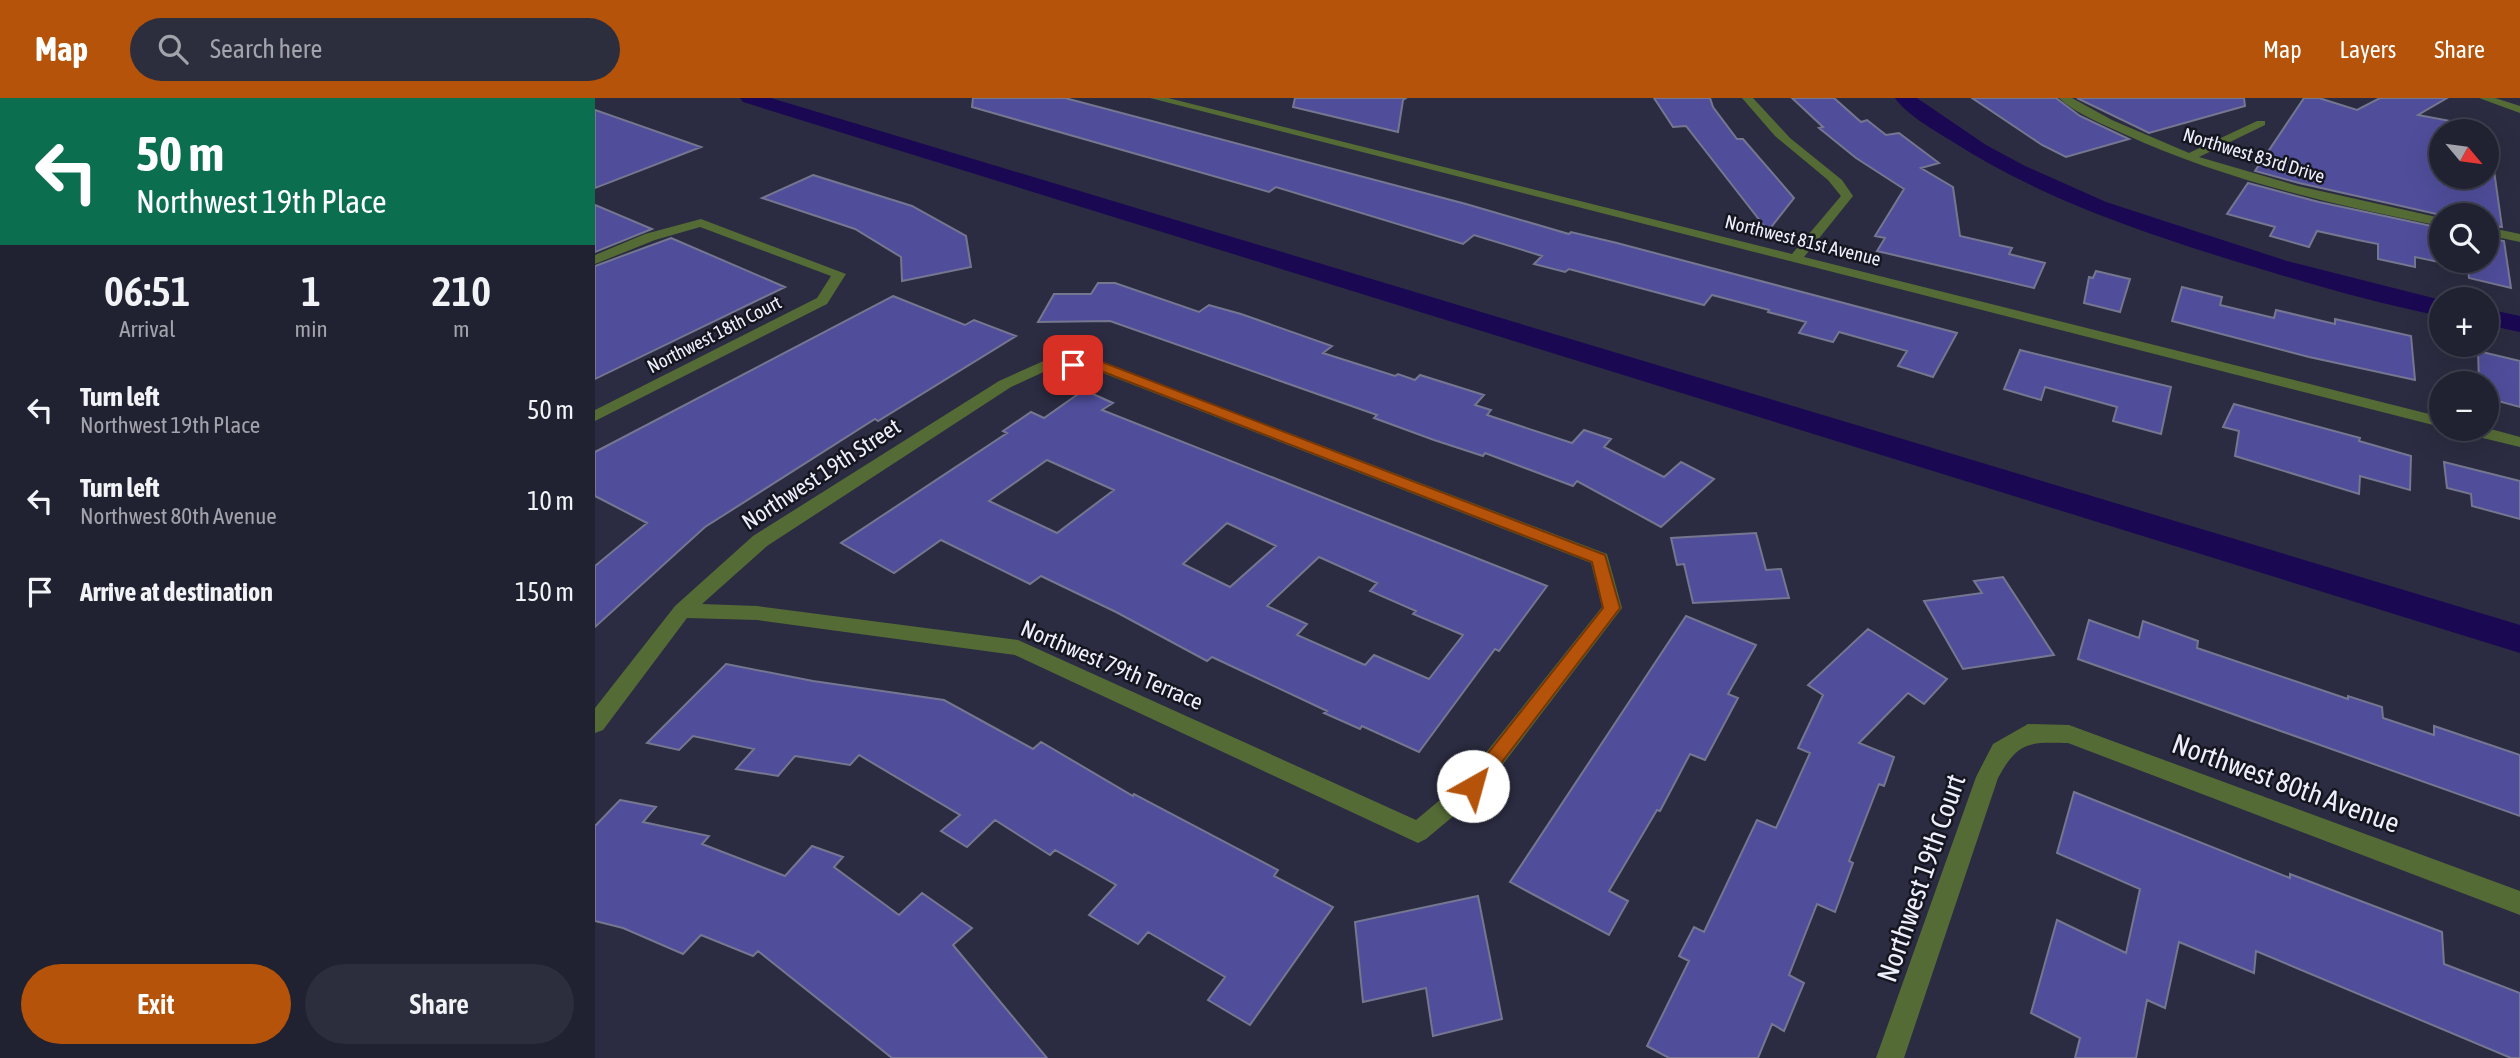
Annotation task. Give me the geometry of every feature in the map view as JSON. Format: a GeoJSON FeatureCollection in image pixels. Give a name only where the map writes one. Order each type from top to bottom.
{"type":"FeatureCollection","features":[{"type":"Feature","properties":{"kind":"street","name":"Northwest 81st Avenue"},"geometry":{"type":"LineString","coordinates":[[1156,98],[2429,419]]}},
{"type":"Feature","properties":{"kind":"street"},"geometry":{"type":"LineString","coordinates":[[1747,98],[1765,122],[1802,155],[1842,185],[1847,196],[1795,260]]}},
{"type":"Feature","properties":{"kind":"street","name":"Northwest 83rd Drive"},"geometry":{"type":"LineString","coordinates":[[2064,98],[2095,117],[2189,157],[2272,185],[2429,219]]}},
{"type":"Feature","properties":{"kind":"street"},"geometry":{"type":"LineString","coordinates":[[2484,98],[2520,110]]}},
{"type":"Feature","properties":{"kind":"street"},"geometry":{"type":"LineString","coordinates":[[2189,157],[2261,122]]}},
{"type":"Feature","properties":{"kind":"street","name":"Northwest 18th Court"},"geometry":{"type":"LineString","coordinates":[[595,260],[650,237],[701,223],[838,274],[822,301],[595,416]]}},
{"type":"Feature","properties":{"kind":"street"},"geometry":{"type":"LineString","coordinates":[[2499,234],[2520,238]]}},
{"type":"Feature","properties":{"kind":"street","name":"Northwest 19th Street"},"geometry":{"type":"LineString","coordinates":[[595,724],[682,611],[759,541],[1005,384],[1048,364],[1097,365],[1599,559],[1612,608],[1473,786],[1418,832]]}},
{"type":"Feature","properties":{"kind":"street"},"geometry":{"type":"LineString","coordinates":[[2499,437],[2520,442]]}},
{"type":"Feature","properties":{"kind":"street","name":"Northwest 79th Terrace"},"geometry":{"type":"LineString","coordinates":[[682,611],[757,613],[1018,648],[1418,832]]}},
{"type":"Feature","properties":{"kind":"street","name":"Northwest 80th Avenue"},"geometry":{"type":"LineString","coordinates":[[2028,733],[2069,734],[2520,903]]}},
{"type":"Feature","properties":{"kind":"street","name":"Northwest 19th Court"},"geometry":{"type":"LineString","coordinates":[[1890,1058],[1986,777],[2001,751],[2028,733]]}},
{"type":"Feature","properties":{"kind":"building"},"geometry":{"type":"Polygon","coordinates":[[[973,98],[1065,98],[1466,204],[1569,234],[1571,232],[1617,243],[1957,333],[1933,377],[1898,366],[1907,351],[1839,332],[1833,342],[1799,333],[1806,322],[1768,312],[1769,310],[1712,295],[1704,305],[1569,269],[1565,272],[1534,264],[1542,256],[1474,235],[1463,244],[1276,187],[1269,192],[972,107],[973,98]]]}},
{"type":"Feature","properties":{"kind":"building"},"geometry":{"type":"Polygon","coordinates":[[[1295,98],[1406,98],[1403,100],[1398,132],[1293,107],[1295,98]]]}},
{"type":"Feature","properties":{"kind":"building"},"geometry":{"type":"Polygon","coordinates":[[[1654,98],[1710,98],[1713,107],[1737,139],[1743,139],[1794,198],[1768,231],[1686,126],[1673,127],[1654,98]]]}},
{"type":"Feature","properties":{"kind":"building"},"geometry":{"type":"Polygon","coordinates":[[[1792,98],[1834,98],[1861,122],[1867,120],[1886,135],[1899,133],[1939,163],[1921,168],[1953,187],[1960,236],[2012,248],[2009,254],[2045,263],[2034,288],[1877,251],[1885,238],[1875,236],[1904,189],[1856,158],[1819,128],[1823,127],[1792,98]]]}},
{"type":"Feature","properties":{"kind":"building"},"geometry":{"type":"Polygon","coordinates":[[[1972,98],[2056,98],[2080,116],[2129,139],[2066,157],[2042,145],[1972,98]]]}},
{"type":"Feature","properties":{"kind":"building"},"geometry":{"type":"Polygon","coordinates":[[[2077,98],[2244,98],[2245,106],[2149,133],[2077,98]]]}},
{"type":"Feature","properties":{"kind":"building"},"geometry":{"type":"Polygon","coordinates":[[[2304,98],[2319,98],[2357,110],[2380,98],[2447,98],[2418,115],[2440,119],[2429,119],[2429,189],[2497,189],[2499,203],[2429,203],[2429,212],[2255,171],[2304,98]]]}},
{"type":"Feature","properties":{"kind":"building"},"geometry":{"type":"Polygon","coordinates":[[[595,110],[701,147],[595,188],[595,110]]]}},
{"type":"Feature","properties":{"kind":"building"},"geometry":{"type":"Polygon","coordinates":[[[813,175],[912,206],[966,236],[971,267],[902,281],[901,257],[855,229],[762,198],[813,175]]]}},
{"type":"Feature","properties":{"kind":"building"},"geometry":{"type":"Polygon","coordinates":[[[2248,183],[2319,202],[2429,225],[2429,260],[2415,257],[2415,267],[2378,259],[2378,244],[2317,231],[2309,247],[2270,236],[2275,227],[2227,214],[2248,183]]]}},
{"type":"Feature","properties":{"kind":"building"},"geometry":{"type":"Polygon","coordinates":[[[595,205],[652,229],[595,252],[595,205]]]}},
{"type":"Feature","properties":{"kind":"building"},"geometry":{"type":"Polygon","coordinates":[[[2499,206],[2502,227],[2499,227],[2499,206]]]}},
{"type":"Feature","properties":{"kind":"building"},"geometry":{"type":"Polygon","coordinates":[[[671,238],[785,287],[595,379],[595,266],[671,238]]]}},
{"type":"Feature","properties":{"kind":"building"},"geometry":{"type":"Polygon","coordinates":[[[2499,240],[2504,241],[2511,288],[2469,278],[2468,273],[2499,273],[2499,240]]]}},
{"type":"Feature","properties":{"kind":"building"},"geometry":{"type":"Polygon","coordinates":[[[2096,271],[2130,279],[2120,312],[2084,303],[2089,277],[2093,278],[2096,271]]]}},
{"type":"Feature","properties":{"kind":"building"},"geometry":{"type":"Polygon","coordinates":[[[1098,283],[1115,283],[1199,312],[1209,305],[1241,314],[1332,346],[1323,353],[1395,376],[1398,374],[1415,380],[1420,375],[1484,395],[1475,405],[1491,410],[1487,415],[1572,443],[1584,430],[1611,439],[1604,447],[1664,477],[1681,462],[1714,479],[1661,527],[1577,481],[1573,486],[1485,453],[1483,456],[1434,440],[1374,418],[1377,415],[1110,321],[1038,322],[1054,294],[1091,294],[1098,283]]]}},
{"type":"Feature","properties":{"kind":"building"},"geometry":{"type":"Polygon","coordinates":[[[2182,287],[2222,297],[2220,305],[2274,318],[2276,310],[2335,324],[2335,319],[2411,336],[2415,380],[2309,357],[2172,321],[2182,287]]]}},
{"type":"Feature","properties":{"kind":"building"},"geometry":{"type":"Polygon","coordinates":[[[893,296],[965,325],[974,320],[1016,336],[878,421],[875,419],[705,527],[595,627],[595,566],[647,523],[595,496],[595,452],[893,296]]]}},
{"type":"Feature","properties":{"kind":"building"},"geometry":{"type":"Polygon","coordinates":[[[2020,350],[2171,387],[2161,434],[2113,421],[2117,407],[2045,387],[2041,400],[2004,389],[2020,350]]]}},
{"type":"Feature","properties":{"kind":"building"},"geometry":{"type":"Polygon","coordinates":[[[2499,356],[2520,361],[2520,407],[2499,401],[2499,371],[2479,371],[2478,357],[2499,356]]]}},
{"type":"Feature","properties":{"kind":"building"},"geometry":{"type":"Polygon","coordinates":[[[1084,390],[1113,403],[1102,410],[1547,586],[1499,651],[1495,649],[1419,752],[1362,726],[1360,729],[1324,713],[1327,711],[1212,657],[1207,661],[1116,612],[1041,576],[1030,584],[941,540],[894,573],[841,543],[1007,433],[1003,431],[1031,412],[1044,418],[1084,390]],[[1047,460],[989,501],[1057,533],[1114,490],[1047,460]],[[1227,523],[1183,564],[1230,587],[1276,546],[1227,523]],[[1319,557],[1267,606],[1307,624],[1297,635],[1365,665],[1374,655],[1429,679],[1463,635],[1413,614],[1416,611],[1370,591],[1377,583],[1319,557]]]}},
{"type":"Feature","properties":{"kind":"building"},"geometry":{"type":"Polygon","coordinates":[[[2234,404],[2360,438],[2359,441],[2411,456],[2410,490],[2360,476],[2359,494],[2235,456],[2239,431],[2223,427],[2234,404]]]}},
{"type":"Feature","properties":{"kind":"building"},"geometry":{"type":"Polygon","coordinates":[[[2444,462],[2520,481],[2520,519],[2472,506],[2471,494],[2447,488],[2444,462]]]}},
{"type":"Feature","properties":{"kind":"building"},"geometry":{"type":"Polygon","coordinates":[[[1756,533],[1766,570],[1781,569],[1789,598],[1693,603],[1684,564],[1677,565],[1671,538],[1756,533]]]}},
{"type":"Feature","properties":{"kind":"building"},"geometry":{"type":"Polygon","coordinates":[[[2003,577],[2054,655],[1963,669],[1924,601],[1982,593],[1974,581],[2003,577]]]}},
{"type":"Feature","properties":{"kind":"building"},"geometry":{"type":"Polygon","coordinates":[[[1686,616],[1756,645],[1728,694],[1738,698],[1705,760],[1690,754],[1660,811],[1657,810],[1609,891],[1628,901],[1609,935],[1510,882],[1686,616]]]}},
{"type":"Feature","properties":{"kind":"building"},"geometry":{"type":"Polygon","coordinates":[[[2089,620],[2139,638],[2143,621],[2198,641],[2197,648],[2348,699],[2348,696],[2382,707],[2383,718],[2434,735],[2434,726],[2520,755],[2520,816],[2078,659],[2089,620]]]}},
{"type":"Feature","properties":{"kind":"building"},"geometry":{"type":"Polygon","coordinates":[[[1868,629],[1947,679],[1924,704],[1908,693],[1859,743],[1894,757],[1884,786],[1879,784],[1849,861],[1853,863],[1835,912],[1817,904],[1789,975],[1804,983],[1784,1031],[1772,1024],[1758,1058],[1669,1058],[1647,1046],[1689,961],[1679,956],[1694,927],[1704,932],[1757,820],[1776,828],[1810,753],[1798,748],[1823,695],[1808,685],[1868,629]]]}},
{"type":"Feature","properties":{"kind":"building"},"geometry":{"type":"Polygon","coordinates":[[[726,664],[813,681],[944,700],[1033,749],[1041,742],[1133,796],[1134,794],[1278,870],[1274,876],[1333,907],[1250,1025],[1208,1000],[1225,977],[1148,932],[1138,944],[1089,915],[1116,885],[1055,850],[1050,855],[995,820],[967,847],[941,831],[960,815],[859,755],[850,765],[795,756],[778,776],[736,769],[754,749],[693,736],[679,750],[647,743],[726,664]]]}},
{"type":"Feature","properties":{"kind":"building"},"geometry":{"type":"Polygon","coordinates":[[[2074,792],[2290,878],[2290,874],[2442,932],[2444,964],[2520,993],[2520,1058],[2511,1058],[2256,951],[2254,973],[2179,942],[2165,1008],[2147,1000],[2136,1058],[2075,1058],[2080,1038],[2031,1013],[2057,920],[2126,953],[2140,889],[2057,853],[2074,792]]]}},
{"type":"Feature","properties":{"kind":"building"},"geometry":{"type":"Polygon","coordinates":[[[620,800],[656,807],[643,822],[709,836],[702,844],[785,876],[812,846],[843,857],[834,867],[899,915],[922,893],[972,928],[953,945],[1047,1058],[892,1058],[758,951],[753,956],[701,935],[683,954],[623,928],[595,921],[595,826],[620,800]]]}},
{"type":"Feature","properties":{"kind":"building"},"geometry":{"type":"Polygon","coordinates":[[[1478,896],[1502,1019],[1433,1036],[1426,988],[1363,1002],[1355,922],[1478,896]]]}},
{"type":"Feature","properties":{"kind":"waterway"},"geometry":{"type":"LineString","coordinates":[[750,98],[2520,639]]}},
{"type":"Feature","properties":{"kind":"waterway"},"geometry":{"type":"LineString","coordinates":[[1905,98],[1978,149],[2017,171],[2098,207],[2182,237],[2278,266],[2429,305]]}},
{"type":"Feature","properties":{"kind":"waterway"},"geometry":{"type":"LineString","coordinates":[[2499,320],[2520,324]]}},
{"type":"Feature","properties":{"kind":"route"},"geometry":{"type":"LineString","coordinates":[[1073,365],[1097,365],[1599,559],[1612,608],[1473,786]]}}]}
